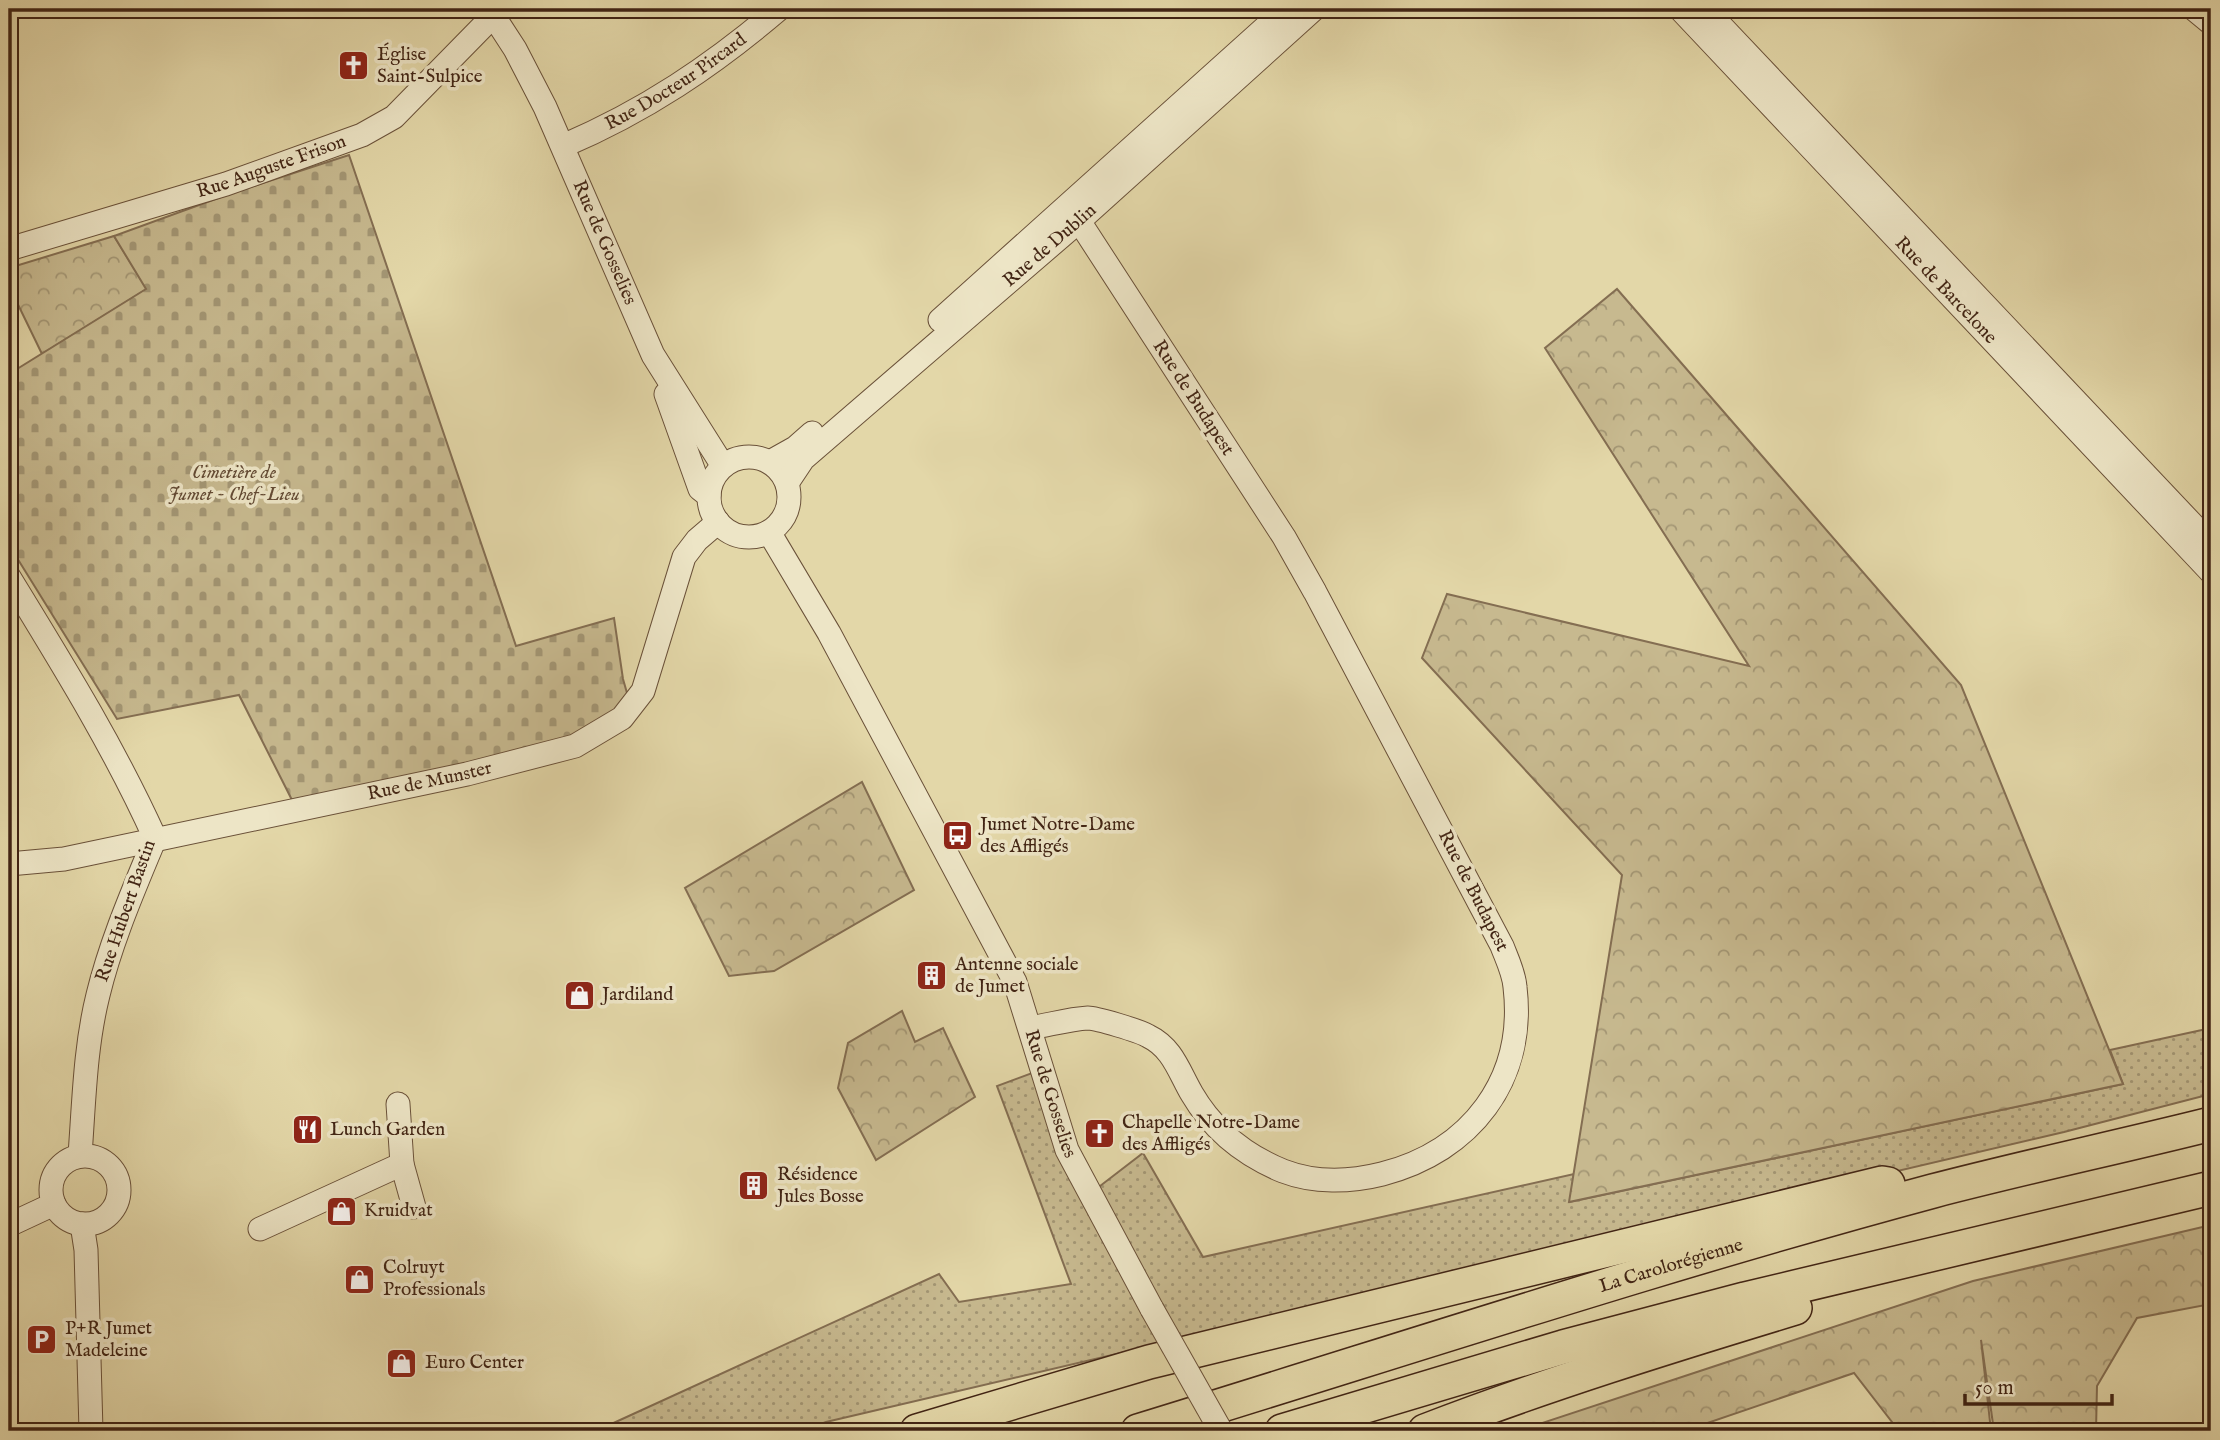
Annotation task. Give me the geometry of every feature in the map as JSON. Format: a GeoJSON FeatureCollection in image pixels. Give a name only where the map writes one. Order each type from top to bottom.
{"type":"FeatureCollection","features":[{"type":"Feature","properties":{"kind":"highway","name":"La Carolorégienne"},"geometry":{"type":"LineString","coordinates":[[1138,1431],[1551,1302],[1935,1191],[2211,1124]]}},
{"type":"Feature","properties":{"kind":"highway"},"geometry":{"type":"LineString","coordinates":[[917,1431],[1149,1362],[1882,1183],[1935,1191]]}},
{"type":"Feature","properties":{"kind":"highway"},"geometry":{"type":"LineString","coordinates":[[1282,1431],[1563,1347],[1745,1299],[2211,1188]]}},
{"type":"Feature","properties":{"kind":"highway"},"geometry":{"type":"LineString","coordinates":[[1425,1431],[1600,1368],[1827,1299],[1873,1269]]}},
{"type":"Feature","properties":{"kind":"street","name":"Rue Docteur Pircard"},"geometry":{"type":"LineString","coordinates":[[564,146],[628,116],[695,76],[779,9]]}},
{"type":"Feature","properties":{"kind":"street","name":"Rue de Dublin"},"geometry":{"type":"LineString","coordinates":[[770,462],[795,448],[1286,9]]}},
{"type":"Feature","properties":{"kind":"street","name":"Rue de Dublin"},"geometry":{"type":"LineString","coordinates":[[787,482],[803,459],[1079,221],[1314,9]]}},
{"type":"Feature","properties":{"kind":"street","name":"Rue de Barcelone"},"geometry":{"type":"LineString","coordinates":[[1680,9],[2211,572]]}},
{"type":"Feature","properties":{"kind":"street","name":"Rue de Barcelone"},"geometry":{"type":"LineString","coordinates":[[1705,9],[2211,544]]}},
{"type":"Feature","properties":{"kind":"street"},"geometry":{"type":"LineString","coordinates":[[2194,9],[2211,23]]}},
{"type":"Feature","properties":{"kind":"street","name":"Rue de Gosselies"},"geometry":{"type":"LineString","coordinates":[[491,12],[527,70],[564,146],[653,355],[723,466]]}},
{"type":"Feature","properties":{"kind":"street","name":"Rue Auguste Frison"},"geometry":{"type":"LineString","coordinates":[[9,249],[226,184],[362,135],[394,117],[491,12]]}},
{"type":"Feature","properties":{"kind":"street","name":"Rue de Budapest"},"geometry":{"type":"LineString","coordinates":[[1030,1028],[1090,1018],[1148,1036],[1170,1052],[1192,1095],[1233,1145],[1284,1171],[1320,1180],[1363,1178],[1410,1167],[1450,1144],[1484,1112],[1507,1070],[1516,1023],[1516,985],[1502,946],[1315,592],[1284,537],[1079,221]]}},
{"type":"Feature","properties":{"kind":"street"},"geometry":{"type":"LineString","coordinates":[[653,355],[700,489],[709,496]]}},
{"type":"Feature","properties":{"kind":"street"},"geometry":{"type":"LineString","coordinates":[[748,456],[770,462],[780,471],[790,491],[789,506],[784,519],[769,532],[749,538],[735,535],[718,522],[709,505],[714,477],[723,466],[748,456]]}},
{"type":"Feature","properties":{"kind":"street","name":"Rue de Munster"},"geometry":{"type":"LineString","coordinates":[[9,863],[64,859],[467,774],[575,746],[622,718],[643,691],[684,557],[696,540],[718,522]]}},
{"type":"Feature","properties":{"kind":"street","name":"Rue de Gosselies"},"geometry":{"type":"LineString","coordinates":[[769,532],[829,634],[1015,982],[1067,1150],[1221,1431]]}},
{"type":"Feature","properties":{"kind":"street","name":"Rue Hubert Bastin"},"geometry":{"type":"LineString","coordinates":[[9,578],[57,655],[131,786],[155,838],[113,943],[97,996],[86,1064],[80,1155]]}},
{"type":"Feature","properties":{"kind":"street"},"geometry":{"type":"LineString","coordinates":[[398,1104],[402,1164],[414,1207]]}},
{"type":"Feature","properties":{"kind":"street"},"geometry":{"type":"LineString","coordinates":[[80,1155],[103,1160],[112,1167],[120,1190],[118,1202],[112,1212],[102,1220],[82,1224],[70,1221],[61,1214],[50,1193],[53,1177],[59,1167],[80,1155]]}},
{"type":"Feature","properties":{"kind":"street"},"geometry":{"type":"LineString","coordinates":[[260,1229],[402,1164]]}},
{"type":"Feature","properties":{"kind":"street"},"geometry":{"type":"LineString","coordinates":[[9,1225],[54,1204]]}},
{"type":"Feature","properties":{"kind":"street"},"geometry":{"type":"LineString","coordinates":[[82,1224],[86,1250],[91,1431]]}},
{"type":"Feature","properties":{"kind":"green space","name":"Cimetière de Jumet - Chef-Lieu"},"geometry":{"type":"Polygon","coordinates":[[[349,155],[516,646],[614,618],[623,679],[631,707],[559,742],[293,802],[239,695],[117,719],[9,545],[9,374],[146,289],[114,236],[232,193],[349,155]]]}},
{"type":"Feature","properties":{"kind":"green space"},"geometry":{"type":"Polygon","coordinates":[[[114,236],[147,289],[42,354],[9,286],[9,268],[114,236]]]}},
{"type":"Feature","properties":{"kind":"green space"},"geometry":{"type":"Polygon","coordinates":[[[1617,289],[1961,685],[2123,1084],[1569,1202],[1622,875],[1422,658],[1447,594],[1749,666],[1545,348],[1617,289]]]}},
{"type":"Feature","properties":{"kind":"green space"},"geometry":{"type":"Polygon","coordinates":[[[862,782],[914,890],[774,971],[729,976],[685,888],[862,782]]]}},
{"type":"Feature","properties":{"kind":"green space"},"geometry":{"type":"Polygon","coordinates":[[[902,1011],[915,1042],[943,1028],[975,1097],[876,1160],[838,1088],[848,1043],[902,1011]]]}},
{"type":"Feature","properties":{"kind":"green space"},"geometry":{"type":"Polygon","coordinates":[[[2211,1028],[2211,1094],[2064,1132],[826,1422],[802,1431],[596,1431],[939,1274],[959,1302],[1071,1284],[997,1086],[1043,1069],[1091,1193],[1143,1153],[1203,1257],[1574,1174],[1570,1202],[2123,1084],[2110,1050],[2211,1028]]]}},
{"type":"Feature","properties":{"kind":"green space"},"geometry":{"type":"Polygon","coordinates":[[[2211,1225],[2211,1304],[2137,1318],[2097,1386],[2096,1431],[1994,1431],[1981,1340],[1991,1431],[1899,1431],[1854,1373],[1684,1431],[1518,1431],[1973,1281],[2211,1225]]]}},
{"type":"Feature","properties":{"kind":"place","name":"Église Saint-Sulpice"},"geometry":{"type":"Point","coordinates":[354,66]}},
{"type":"Feature","properties":{"kind":"place","name":"Jumet Notre-Dame des Affligés"},"geometry":{"type":"Point","coordinates":[957,836]}},
{"type":"Feature","properties":{"kind":"place","name":"Antenne sociale de Jumet"},"geometry":{"type":"Point","coordinates":[932,976]}},
{"type":"Feature","properties":{"kind":"place","name":"Jardiland"},"geometry":{"type":"Point","coordinates":[579,995]}},
{"type":"Feature","properties":{"kind":"place","name":"Lunch Garden"},"geometry":{"type":"Point","coordinates":[307,1130]}},
{"type":"Feature","properties":{"kind":"place","name":"Chapelle Notre-Dame des Affligés"},"geometry":{"type":"Point","coordinates":[1099,1134]}},
{"type":"Feature","properties":{"kind":"place","name":"Résidence Jules Bosse"},"geometry":{"type":"Point","coordinates":[754,1186]}},
{"type":"Feature","properties":{"kind":"place","name":"Kruidvat"},"geometry":{"type":"Point","coordinates":[341,1211]}},
{"type":"Feature","properties":{"kind":"place","name":"Colruyt Professionals"},"geometry":{"type":"Point","coordinates":[360,1279]}},
{"type":"Feature","properties":{"kind":"place","name":"P+R Jumet Madeleine"},"geometry":{"type":"Point","coordinates":[42,1340]}},
{"type":"Feature","properties":{"kind":"place","name":"Euro Center"},"geometry":{"type":"Point","coordinates":[402,1363]}}]}
